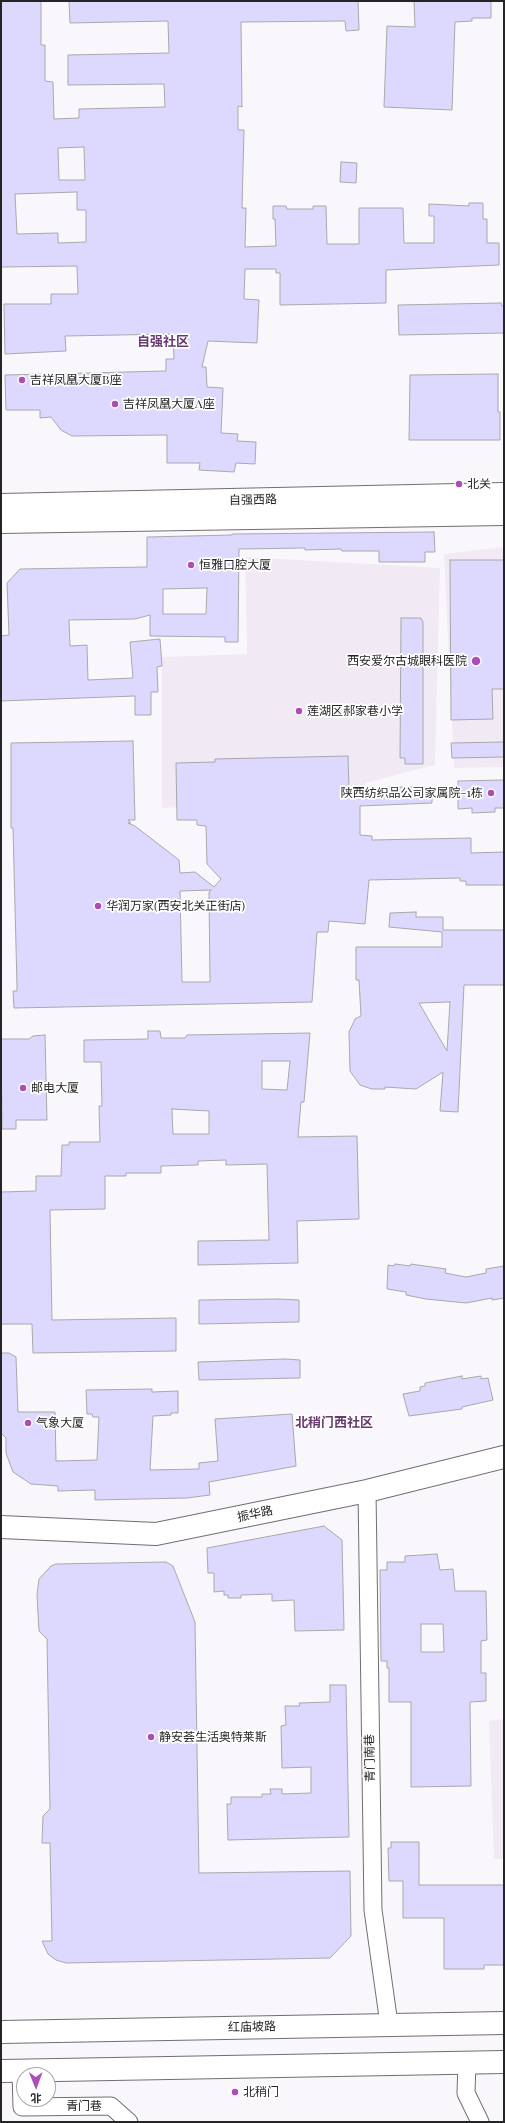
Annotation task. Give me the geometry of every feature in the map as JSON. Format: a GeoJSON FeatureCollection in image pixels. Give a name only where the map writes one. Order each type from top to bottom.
{"type":"FeatureCollection","features":[{"type":"Feature","properties":{"kind":"main road","name":"自强西路"},"geometry":{"type":"LineString","coordinates":[[1,505],[504,494]]}},
{"type":"Feature","properties":{"kind":"main road","name":"自强西路"},"geometry":{"type":"LineString","coordinates":[[1,522],[504,514]]}},
{"type":"Feature","properties":{"kind":"main road","name":"振华路"},"geometry":{"type":"LineString","coordinates":[[1,1527],[156,1534],[366,1491],[504,1457]]}},
{"type":"Feature","properties":{"kind":"main road","name":"红庙坡路"},"geometry":{"type":"LineString","coordinates":[[1,2032],[504,2023]]}},
{"type":"Feature","properties":{"kind":"main road"},"geometry":{"type":"LineString","coordinates":[[11,2071],[504,2062]]}},
{"type":"Feature","properties":{"kind":"street","name":"青门南巷"},"geometry":{"type":"LineString","coordinates":[[366,1491],[373,1910],[389,2024]]}},
{"type":"Feature","properties":{"kind":"street"},"geometry":{"type":"LineString","coordinates":[[467,2063],[466,2093],[480,2122]]}},
{"type":"Feature","properties":{"kind":"street","name":"青门巷"},"geometry":{"type":"LineString","coordinates":[[11,2071],[22,2107],[111,2106],[129,2122]]}},
{"type":"Feature","properties":{"kind":"shaded area","name":"西安爱尔古城眼科医院"},"geometry":{"type":"Polygon","coordinates":[[[504,547],[504,767],[454,768],[444,554],[504,547]]]}},
{"type":"Feature","properties":{"kind":"shaded area","name":"莲湖区郝家巷小学"},"geometry":{"type":"Polygon","coordinates":[[[245,557],[440,568],[435,765],[365,783],[365,803],[162,808],[162,657],[247,654],[245,557]]]}},
{"type":"Feature","properties":{"kind":"shaded area"},"geometry":{"type":"Polygon","coordinates":[[[504,1719],[504,1859],[494,1859],[489,1721],[504,1719]]]}},
{"type":"Feature","properties":{"kind":"building"},"geometry":{"type":"Polygon","coordinates":[[[1,1],[41,1],[41,45],[45,45],[45,81],[53,82],[54,119],[79,118],[79,109],[165,107],[164,84],[68,85],[68,55],[169,53],[168,21],[70,23],[69,1],[358,1],[359,30],[346,31],[345,21],[241,22],[242,107],[238,106],[238,130],[244,130],[242,208],[246,208],[245,247],[276,246],[273,206],[286,206],[287,209],[313,209],[313,206],[326,206],[327,244],[359,244],[359,208],[403,208],[404,243],[434,243],[434,216],[429,216],[429,204],[469,206],[469,203],[483,203],[483,219],[487,219],[487,243],[499,243],[499,265],[386,270],[386,303],[280,305],[280,273],[276,273],[276,269],[245,269],[244,299],[259,300],[257,343],[208,341],[202,367],[206,367],[207,387],[223,388],[221,433],[238,434],[237,441],[256,442],[255,464],[236,463],[234,472],[199,470],[200,463],[167,463],[167,435],[72,436],[61,430],[51,417],[40,418],[40,410],[6,410],[5,375],[166,371],[166,359],[174,359],[173,334],[65,336],[66,351],[5,354],[4,304],[51,304],[51,294],[78,294],[77,266],[1,267],[1,1]],[[84,147],[58,148],[59,180],[85,180],[84,147]],[[77,192],[15,194],[17,234],[58,233],[58,243],[86,242],[86,210],[77,210],[77,192]]]}},
{"type":"Feature","properties":{"kind":"building"},"geometry":{"type":"Polygon","coordinates":[[[414,1],[491,1],[491,18],[472,18],[472,21],[455,22],[452,110],[384,107],[387,26],[415,27],[414,1]]]}},
{"type":"Feature","properties":{"kind":"building"},"geometry":{"type":"Polygon","coordinates":[[[341,162],[357,163],[356,183],[340,182],[341,162]]]}},
{"type":"Feature","properties":{"kind":"building"},"geometry":{"type":"Polygon","coordinates":[[[501,303],[502,306],[504,306],[504,333],[399,335],[398,305],[501,303]]]}},
{"type":"Feature","properties":{"kind":"building"},"geometry":{"type":"Polygon","coordinates":[[[498,374],[500,440],[409,440],[410,375],[498,374]]]}},
{"type":"Feature","properties":{"kind":"building"},"geometry":{"type":"Polygon","coordinates":[[[434,532],[435,552],[425,552],[425,562],[379,562],[379,551],[342,551],[341,549],[305,550],[305,548],[239,549],[238,642],[225,642],[225,637],[150,636],[150,615],[135,619],[69,620],[70,646],[87,645],[88,680],[133,678],[130,642],[160,639],[162,666],[157,667],[158,692],[151,692],[151,715],[135,715],[135,696],[1,701],[1,636],[9,635],[7,583],[20,569],[147,567],[147,537],[232,534],[434,532]],[[207,588],[163,589],[163,614],[206,614],[207,588]]]}},
{"type":"Feature","properties":{"kind":"building","name":"西安爱尔古城眼科医院"},"geometry":{"type":"Polygon","coordinates":[[[450,560],[504,560],[504,689],[492,689],[493,719],[451,720],[450,560]]]}},
{"type":"Feature","properties":{"kind":"building"},"geometry":{"type":"Polygon","coordinates":[[[401,618],[421,618],[423,622],[423,764],[405,764],[405,758],[400,758],[401,618]]]}},
{"type":"Feature","properties":{"kind":"building"},"geometry":{"type":"Polygon","coordinates":[[[133,741],[135,820],[128,820],[131,823],[128,823],[135,826],[179,860],[180,873],[195,872],[214,887],[221,879],[207,864],[206,826],[197,825],[197,820],[177,820],[176,763],[215,762],[215,759],[348,756],[349,790],[387,790],[387,787],[432,787],[432,803],[360,806],[360,835],[372,836],[372,840],[471,838],[471,853],[504,852],[504,885],[466,885],[466,881],[460,881],[460,878],[369,880],[365,924],[329,921],[328,932],[317,932],[312,1002],[14,1008],[13,991],[17,991],[17,986],[13,828],[11,828],[11,743],[133,741]],[[211,890],[180,891],[182,982],[210,982],[209,892],[211,890]]]}},
{"type":"Feature","properties":{"kind":"building"},"geometry":{"type":"Polygon","coordinates":[[[504,742],[504,757],[452,758],[451,743],[504,742]]]}},
{"type":"Feature","properties":{"kind":"building"},"geometry":{"type":"Polygon","coordinates":[[[504,780],[504,808],[495,808],[495,812],[472,813],[472,808],[458,809],[458,781],[504,780]]]}},
{"type":"Feature","properties":{"kind":"building"},"geometry":{"type":"Polygon","coordinates":[[[416,912],[416,917],[443,917],[443,930],[504,930],[504,985],[464,985],[458,1112],[440,1111],[443,1072],[416,1089],[385,1087],[385,1089],[372,1089],[360,1085],[350,1071],[349,1032],[355,1019],[361,1016],[359,980],[356,980],[356,947],[442,947],[442,932],[389,927],[390,913],[416,912]],[[450,1002],[419,1003],[447,1051],[450,1002]]]}},
{"type":"Feature","properties":{"kind":"building"},"geometry":{"type":"Polygon","coordinates":[[[148,1031],[160,1031],[161,1038],[185,1038],[187,1035],[310,1033],[304,1102],[301,1102],[298,1137],[357,1136],[359,1219],[297,1221],[298,1263],[198,1265],[198,1241],[269,1240],[267,1164],[226,1165],[226,1160],[198,1161],[198,1165],[161,1166],[161,1173],[126,1173],[126,1176],[105,1176],[105,1209],[50,1210],[52,1320],[176,1318],[176,1351],[33,1353],[32,1324],[1,1324],[1,1192],[36,1191],[36,1176],[61,1176],[62,1145],[69,1145],[69,1142],[100,1142],[99,1106],[102,1106],[101,1062],[84,1062],[84,1040],[148,1039],[148,1031]],[[262,1061],[262,1089],[287,1090],[290,1061],[262,1061]],[[172,1109],[173,1134],[209,1134],[209,1111],[172,1109]]]}},
{"type":"Feature","properties":{"kind":"building","name":"邮电大厦"},"geometry":{"type":"Polygon","coordinates":[[[45,1035],[47,1120],[16,1120],[16,1129],[2,1129],[1,1039],[29,1039],[33,1036],[45,1035]]]}},
{"type":"Feature","properties":{"kind":"building"},"geometry":{"type":"Polygon","coordinates":[[[395,1264],[410,1266],[411,1264],[446,1269],[445,1273],[466,1277],[486,1273],[486,1269],[504,1266],[504,1298],[492,1300],[492,1298],[466,1303],[426,1299],[406,1295],[406,1292],[387,1289],[388,1265],[394,1266],[395,1264]]]}},
{"type":"Feature","properties":{"kind":"building"},"geometry":{"type":"Polygon","coordinates":[[[199,1300],[299,1300],[299,1322],[199,1324],[199,1300]]]}},
{"type":"Feature","properties":{"kind":"building"},"geometry":{"type":"Polygon","coordinates":[[[1,1353],[9,1353],[16,1357],[18,1412],[55,1412],[56,1461],[97,1460],[99,1417],[93,1417],[92,1414],[87,1414],[86,1390],[152,1389],[152,1392],[178,1391],[178,1413],[153,1416],[150,1470],[199,1469],[199,1463],[218,1461],[215,1419],[292,1414],[296,1466],[209,1482],[210,1495],[187,1498],[95,1500],[95,1490],[58,1491],[58,1486],[31,1484],[13,1472],[6,1453],[6,1438],[1,1433],[1,1353]]]}},
{"type":"Feature","properties":{"kind":"building"},"geometry":{"type":"Polygon","coordinates":[[[285,1359],[300,1360],[300,1378],[199,1380],[198,1362],[285,1359]]]}},
{"type":"Feature","properties":{"kind":"building"},"geometry":{"type":"Polygon","coordinates":[[[462,1376],[462,1379],[481,1376],[481,1379],[488,1378],[493,1400],[462,1407],[462,1409],[409,1416],[403,1394],[420,1391],[420,1387],[425,1386],[425,1383],[462,1376]]]}},
{"type":"Feature","properties":{"kind":"building"},"geometry":{"type":"Polygon","coordinates":[[[324,1526],[342,1540],[344,1630],[295,1631],[294,1600],[272,1601],[272,1594],[241,1595],[241,1598],[228,1598],[228,1595],[224,1595],[224,1591],[214,1592],[214,1573],[208,1573],[207,1548],[324,1526]]]}},
{"type":"Feature","properties":{"kind":"building"},"geometry":{"type":"Polygon","coordinates":[[[437,1554],[440,1570],[453,1569],[455,1591],[486,1591],[487,1640],[481,1641],[481,1673],[486,1673],[486,1701],[470,1702],[471,1786],[411,1787],[411,1702],[389,1702],[389,1668],[387,1668],[387,1661],[381,1661],[380,1570],[387,1570],[387,1562],[405,1562],[405,1556],[437,1554]],[[421,1624],[421,1652],[444,1652],[443,1624],[421,1624]]]}},
{"type":"Feature","properties":{"kind":"building"},"geometry":{"type":"Polygon","coordinates":[[[166,1562],[173,1566],[195,1622],[199,1873],[350,1871],[351,1936],[330,1958],[66,1963],[56,1960],[48,1954],[42,1941],[52,1941],[50,1843],[42,1843],[43,1816],[50,1809],[47,1639],[39,1631],[37,1595],[39,1579],[51,1566],[56,1564],[166,1562]]]}},
{"type":"Feature","properties":{"kind":"building"},"geometry":{"type":"Polygon","coordinates":[[[330,1685],[346,1685],[349,1837],[228,1840],[227,1804],[231,1804],[231,1797],[262,1797],[262,1794],[271,1794],[270,1789],[282,1789],[282,1794],[311,1793],[311,1767],[282,1768],[281,1726],[286,1725],[285,1706],[300,1706],[299,1703],[330,1702],[330,1685]]]}},
{"type":"Feature","properties":{"kind":"building"},"geometry":{"type":"Polygon","coordinates":[[[391,1842],[419,1842],[419,1885],[504,1885],[504,1965],[484,1965],[484,1969],[444,1969],[444,1918],[403,1918],[403,1881],[389,1881],[388,1848],[391,1848],[391,1842]]]}},
{"type":"Feature","properties":{"kind":"place","name":"吉祥凤凰大厦B座"},"geometry":{"type":"Point","coordinates":[22,380]}},
{"type":"Feature","properties":{"kind":"place","name":"吉祥凤凰大厦A座"},"geometry":{"type":"Point","coordinates":[115,404]}},
{"type":"Feature","properties":{"kind":"place","name":"北关"},"geometry":{"type":"Point","coordinates":[459,484]}},
{"type":"Feature","properties":{"kind":"place","name":"恒雅口腔大厦"},"geometry":{"type":"Point","coordinates":[191,565]}},
{"type":"Feature","properties":{"kind":"place","name":"西安爱尔古城眼科医院"},"geometry":{"type":"Point","coordinates":[476,661]}},
{"type":"Feature","properties":{"kind":"place","name":"莲湖区郝家巷小学"},"geometry":{"type":"Point","coordinates":[299,711]}},
{"type":"Feature","properties":{"kind":"place","name":"陕西纺织品公司家属院-1栋"},"geometry":{"type":"Point","coordinates":[491,793]}},
{"type":"Feature","properties":{"kind":"place","name":"华润万家(西安北关正街店)"},"geometry":{"type":"Point","coordinates":[98,906]}},
{"type":"Feature","properties":{"kind":"place","name":"邮电大厦"},"geometry":{"type":"Point","coordinates":[23,1088]}},
{"type":"Feature","properties":{"kind":"place","name":"气象大厦"},"geometry":{"type":"Point","coordinates":[28,1423]}},
{"type":"Feature","properties":{"kind":"place","name":"静安荟生活奥特莱斯"},"geometry":{"type":"Point","coordinates":[151,1737]}},
{"type":"Feature","properties":{"kind":"place","name":"北稍门"},"geometry":{"type":"Point","coordinates":[235,2092]}},
{"type":"Feature","properties":{"kind":"district","name":"自强社区"},"geometry":{"type":"Point","coordinates":[163,342]}},
{"type":"Feature","properties":{"kind":"district","name":"北稍门西社区"},"geometry":{"type":"Point","coordinates":[334,1423]}}]}
